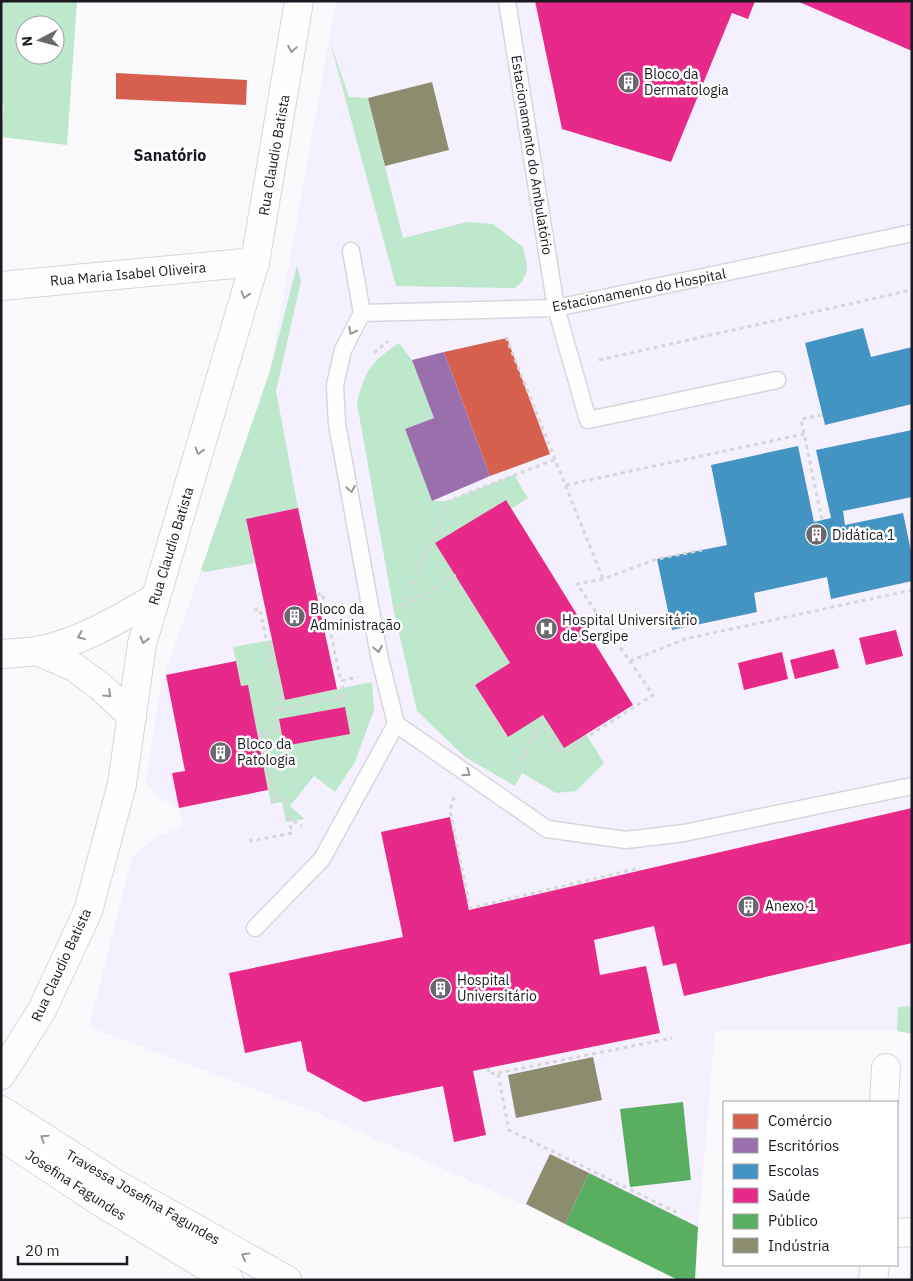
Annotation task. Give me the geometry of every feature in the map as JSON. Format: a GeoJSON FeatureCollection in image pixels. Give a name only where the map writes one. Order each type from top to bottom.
{"type":"FeatureCollection","features":[{"type":"Feature","properties":{"kind":"street","name":"Rua Claudio Batista"},"geometry":{"type":"LineString","coordinates":[[1,1075],[42,1010],[88,911],[122,784],[142,644],[255,262],[299,1]]}},
{"type":"Feature","properties":{"kind":"street","name":"Rua Maria Isabel Oliveira"},"geometry":{"type":"LineString","coordinates":[[1,286],[255,262]]}},
{"type":"Feature","properties":{"kind":"street"},"geometry":{"type":"LineString","coordinates":[[1,654],[37,651],[110,624],[155,598]]}},
{"type":"Feature","properties":{"kind":"street"},"geometry":{"type":"LineString","coordinates":[[37,651],[74,667],[101,687],[132,716]]}},
{"type":"Feature","properties":{"kind":"street"},"geometry":{"type":"LineString","coordinates":[[884,1101],[886,1068]]}},
{"type":"Feature","properties":{"kind":"street","name":"Travessa Josefina Fagundes"},"geometry":{"type":"LineString","coordinates":[[1,1110],[116,1184],[287,1280]]}},
{"type":"Feature","properties":{"kind":"street","name":"Josefina Fagundes"},"geometry":{"type":"LineString","coordinates":[[1,1136],[99,1201],[229,1280]]}},
{"type":"Feature","properties":{"kind":"street"},"geometry":{"type":"LineString","coordinates":[[898,1233],[912,1232]]}},
{"type":"Feature","properties":{"kind":"street"},"geometry":{"type":"LineString","coordinates":[[873,1280],[875,1266]]}},
{"type":"Feature","properties":{"kind":"lane","name":"Estacionamento do Ambulatório"},"geometry":{"type":"LineString","coordinates":[[507,1],[556,308],[588,420],[777,380]]}},
{"type":"Feature","properties":{"kind":"lane","name":"Estacionamento do Hospital"},"geometry":{"type":"LineString","coordinates":[[362,313],[556,308],[912,233]]}},
{"type":"Feature","properties":{"kind":"lane"},"geometry":{"type":"LineString","coordinates":[[351,251],[362,313],[343,350],[335,385],[337,424],[383,672],[396,724],[548,829],[626,840],[684,833],[912,786]]}},
{"type":"Feature","properties":{"kind":"lane"},"geometry":{"type":"LineString","coordinates":[[254,928],[322,859],[396,724]]}},
{"type":"Feature","properties":{"kind":"path"},"geometry":{"type":"LineString","coordinates":[[598,360],[912,290]]}},
{"type":"Feature","properties":{"kind":"path"},"geometry":{"type":"LineString","coordinates":[[497,337],[507,337],[603,579]]}},
{"type":"Feature","properties":{"kind":"path"},"geometry":{"type":"LineString","coordinates":[[370,358],[387,341],[394,339]]}},
{"type":"Feature","properties":{"kind":"path"},"geometry":{"type":"LineString","coordinates":[[822,414],[801,419],[822,520]]}},
{"type":"Feature","properties":{"kind":"path"},"geometry":{"type":"LineString","coordinates":[[566,486],[804,434]]}},
{"type":"Feature","properties":{"kind":"path"},"geometry":{"type":"LineString","coordinates":[[404,606],[448,501],[556,459]]}},
{"type":"Feature","properties":{"kind":"path"},"geometry":{"type":"LineString","coordinates":[[501,797],[541,724],[561,754],[653,695],[577,584],[603,579],[657,559],[702,550]]}},
{"type":"Feature","properties":{"kind":"path"},"geometry":{"type":"LineString","coordinates":[[371,610],[404,606],[456,575]]}},
{"type":"Feature","properties":{"kind":"path"},"geometry":{"type":"LineString","coordinates":[[630,661],[685,639],[912,590]]}},
{"type":"Feature","properties":{"kind":"path"},"geometry":{"type":"LineString","coordinates":[[276,731],[272,711],[345,696],[322,593],[316,595]]}},
{"type":"Feature","properties":{"kind":"path"},"geometry":{"type":"LineString","coordinates":[[254,610],[260,609],[280,709]]}},
{"type":"Feature","properties":{"kind":"path"},"geometry":{"type":"LineString","coordinates":[[341,681],[383,672]]}},
{"type":"Feature","properties":{"kind":"path"},"geometry":{"type":"LineString","coordinates":[[250,839],[292,833],[285,798],[274,799],[260,734],[281,729]]}},
{"type":"Feature","properties":{"kind":"path"},"geometry":{"type":"LineString","coordinates":[[456,794],[450,811],[468,897]]}},
{"type":"Feature","properties":{"kind":"path"},"geometry":{"type":"LineString","coordinates":[[289,818],[302,826]]}},
{"type":"Feature","properties":{"kind":"path"},"geometry":{"type":"LineString","coordinates":[[488,1068],[489,1074],[498,1073],[672,1038]]}},
{"type":"Feature","properties":{"kind":"path"},"geometry":{"type":"LineString","coordinates":[[498,1073],[508,1130],[680,1214]]}},
{"type":"Feature","properties":{"kind":"shaded area","name":"Hospital Universitário de Sergipe"},"geometry":{"type":"Polygon","coordinates":[[[336,1],[912,1],[912,1034],[897,1031],[715,1031],[694,1280],[315,1112],[89,1027],[132,857],[156,837],[183,827],[179,808],[157,797],[146,781],[161,685],[270,371],[336,1]]]}},
{"type":"Feature","properties":{"kind":"green space"},"geometry":{"type":"Polygon","coordinates":[[[1,1],[77,1],[67,145],[1,137],[4,105],[1,104],[1,1]]]}},
{"type":"Feature","properties":{"kind":"green space"},"geometry":{"type":"Polygon","coordinates":[[[330,42],[349,97],[368,98],[403,238],[467,222],[493,224],[523,247],[527,265],[526,274],[521,283],[515,288],[396,286],[330,42]]]}},
{"type":"Feature","properties":{"kind":"green space"},"geometry":{"type":"Polygon","coordinates":[[[297,265],[301,281],[276,391],[298,508],[246,519],[255,563],[206,572],[201,570],[270,371],[297,265]]]}},
{"type":"Feature","properties":{"kind":"green space"},"geometry":{"type":"Polygon","coordinates":[[[399,343],[412,360],[434,418],[405,429],[432,501],[448,501],[514,475],[528,498],[511,509],[505,500],[436,544],[510,663],[475,685],[507,737],[543,715],[564,748],[586,734],[604,763],[576,791],[556,793],[522,773],[515,786],[465,757],[417,711],[393,607],[357,403],[363,382],[370,368],[381,356],[399,343]]]}},
{"type":"Feature","properties":{"kind":"green space"},"geometry":{"type":"Polygon","coordinates":[[[272,640],[285,700],[372,682],[374,710],[355,762],[335,792],[314,776],[290,806],[305,819],[286,822],[282,802],[271,804],[248,685],[241,686],[233,647],[272,640]]]}},
{"type":"Feature","properties":{"kind":"green space"},"geometry":{"type":"Polygon","coordinates":[[[912,1006],[912,1034],[897,1031],[898,1007],[912,1006]]]}},
{"type":"Feature","properties":{"kind":"building: Comércio"},"geometry":{"type":"Polygon","coordinates":[[[116,73],[247,80],[246,105],[116,99],[116,73]]]}},
{"type":"Feature","properties":{"kind":"building: Comércio"},"geometry":{"type":"Polygon","coordinates":[[[507,338],[550,454],[490,476],[444,352],[507,338]]]}},
{"type":"Feature","properties":{"kind":"building: Escritórios"},"geometry":{"type":"Polygon","coordinates":[[[444,352],[490,476],[432,501],[405,429],[434,418],[412,360],[444,352]]]}},
{"type":"Feature","properties":{"kind":"building: Escolas"},"geometry":{"type":"Polygon","coordinates":[[[863,328],[871,357],[912,347],[912,404],[825,425],[805,343],[863,328]]]}},
{"type":"Feature","properties":{"kind":"building: Escolas","name":"Didática 1"},"geometry":{"type":"Polygon","coordinates":[[[912,430],[912,497],[843,511],[845,525],[903,513],[912,556],[912,581],[831,599],[827,577],[754,593],[757,612],[672,630],[657,559],[727,545],[711,465],[798,446],[814,522],[831,518],[816,450],[912,430]]]}},
{"type":"Feature","properties":{"kind":"building: Saúde","name":"Bloco da Dermatologia"},"geometry":{"type":"Polygon","coordinates":[[[535,1],[755,1],[748,19],[732,13],[671,162],[562,129],[535,1]]]}},
{"type":"Feature","properties":{"kind":"building: Saúde"},"geometry":{"type":"Polygon","coordinates":[[[797,1],[912,1],[912,51],[797,1]]]}},
{"type":"Feature","properties":{"kind":"building: Saúde"},"geometry":{"type":"Polygon","coordinates":[[[506,500],[633,705],[564,748],[543,715],[508,737],[475,685],[510,663],[435,543],[506,500]]]}},
{"type":"Feature","properties":{"kind":"building: Saúde","name":"Bloco da Administração"},"geometry":{"type":"Polygon","coordinates":[[[298,508],[337,689],[285,700],[246,519],[298,508]]]}},
{"type":"Feature","properties":{"kind":"building: Saúde"},"geometry":{"type":"Polygon","coordinates":[[[896,630],[903,656],[866,665],[859,638],[896,630]]]}},
{"type":"Feature","properties":{"kind":"building: Saúde"},"geometry":{"type":"Polygon","coordinates":[[[834,649],[839,668],[795,679],[790,660],[834,649]]]}},
{"type":"Feature","properties":{"kind":"building: Saúde"},"geometry":{"type":"Polygon","coordinates":[[[782,652],[788,679],[744,690],[738,663],[782,652]]]}},
{"type":"Feature","properties":{"kind":"building: Saúde","name":"Bloco da Patologia"},"geometry":{"type":"Polygon","coordinates":[[[236,661],[241,686],[248,685],[268,790],[179,808],[172,773],[185,771],[166,675],[236,661]]]}},
{"type":"Feature","properties":{"kind":"building: Saúde"},"geometry":{"type":"Polygon","coordinates":[[[345,707],[350,734],[284,746],[279,719],[345,707]]]}},
{"type":"Feature","properties":{"kind":"building: Saúde","name":"Hospital Universitário"},"geometry":{"type":"Polygon","coordinates":[[[912,808],[912,943],[684,996],[676,963],[663,966],[654,926],[594,940],[600,975],[646,966],[660,1033],[473,1071],[486,1135],[454,1142],[443,1086],[364,1102],[307,1071],[301,1041],[245,1053],[229,973],[403,937],[381,832],[450,817],[469,910],[912,808]]]}},
{"type":"Feature","properties":{"kind":"building: Público"},"geometry":{"type":"Polygon","coordinates":[[[683,1102],[691,1180],[630,1187],[620,1109],[683,1102]]]}},
{"type":"Feature","properties":{"kind":"building: Público"},"geometry":{"type":"Polygon","coordinates":[[[589,1173],[698,1227],[695,1280],[678,1280],[565,1224],[589,1173]]]}},
{"type":"Feature","properties":{"kind":"building: Indústria"},"geometry":{"type":"Polygon","coordinates":[[[432,82],[449,150],[385,166],[368,98],[432,82]]]}},
{"type":"Feature","properties":{"kind":"building: Indústria"},"geometry":{"type":"Polygon","coordinates":[[[593,1057],[602,1100],[516,1118],[508,1075],[593,1057]]]}},
{"type":"Feature","properties":{"kind":"building: Indústria"},"geometry":{"type":"Polygon","coordinates":[[[550,1154],[589,1173],[565,1224],[526,1204],[550,1154]]]}},
{"type":"Feature","properties":{"kind":"place","name":"Bloco da Dermatologia"},"geometry":{"type":"Point","coordinates":[628,82]}},
{"type":"Feature","properties":{"kind":"place","name":"Didática 1"},"geometry":{"type":"Point","coordinates":[816,535]}},
{"type":"Feature","properties":{"kind":"place","name":"Bloco da Administração"},"geometry":{"type":"Point","coordinates":[294,617]}},
{"type":"Feature","properties":{"kind":"place","name":"Hospital Universitário de Sergipe"},"geometry":{"type":"Point","coordinates":[546,628]}},
{"type":"Feature","properties":{"kind":"place","name":"Bloco da Patologia"},"geometry":{"type":"Point","coordinates":[221,752]}},
{"type":"Feature","properties":{"kind":"place","name":"Anexo 1"},"geometry":{"type":"Point","coordinates":[749,906]}},
{"type":"Feature","properties":{"kind":"place","name":"Hospital Universitário"},"geometry":{"type":"Point","coordinates":[441,988]}},
{"type":"Feature","properties":{"kind":"district","name":"Sanatório"},"geometry":{"type":"Point","coordinates":[170,155]}}]}
